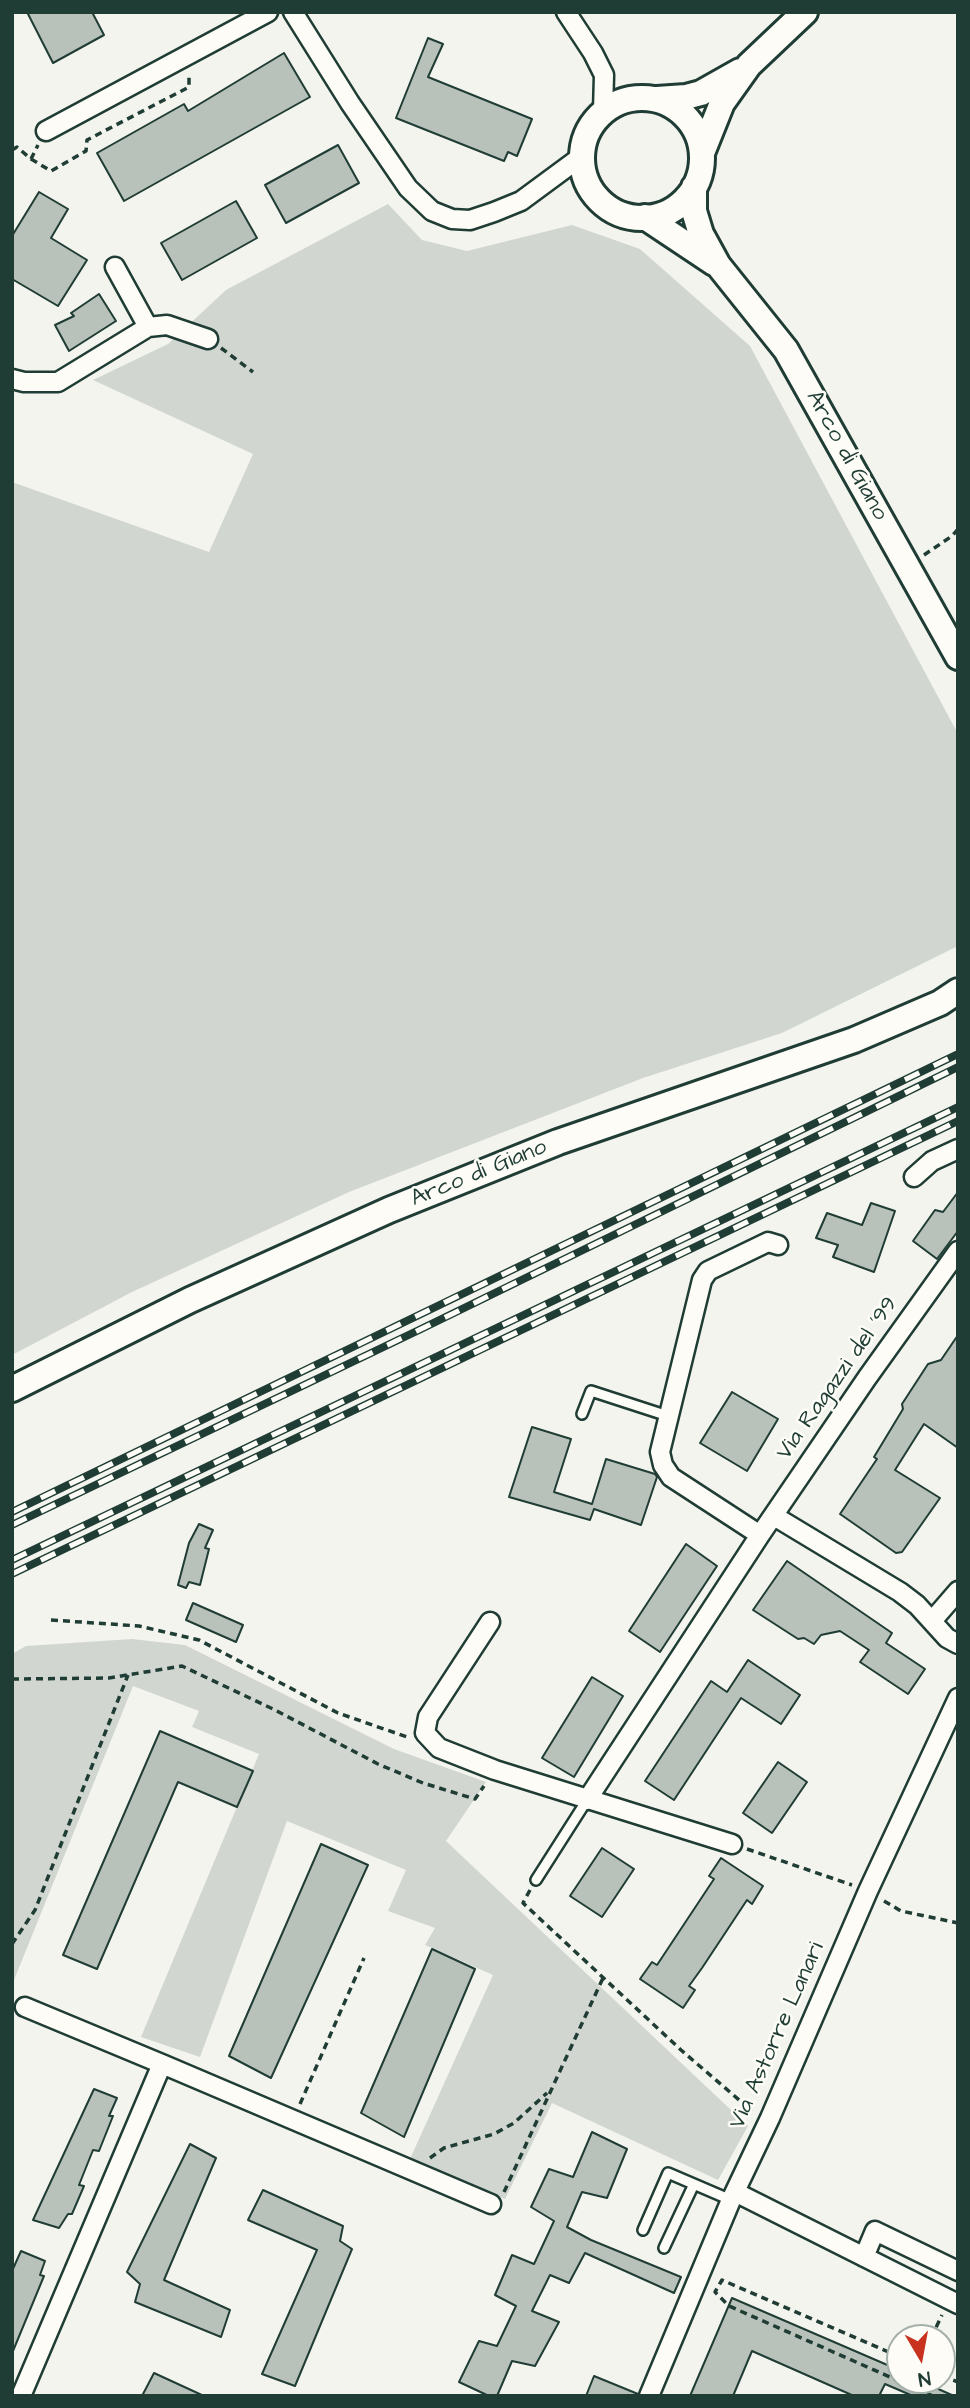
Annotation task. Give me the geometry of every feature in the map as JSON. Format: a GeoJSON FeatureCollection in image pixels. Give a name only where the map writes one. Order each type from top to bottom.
{"type":"FeatureCollection","features":[{"type":"Feature","properties":{"kind":"main road"},"geometry":{"type":"LineString","coordinates":[[702,153],[722,103],[749,65],[805,12]]}},
{"type":"Feature","properties":{"kind":"main road"},"geometry":{"type":"LineString","coordinates":[[653,99],[671,106],[686,118],[697,134],[702,153],[701,170],[694,187],[673,209],[645,217],[621,213],[600,200],[590,187],[584,172],[582,156],[588,132],[603,112],[632,99],[686,97],[701,93],[749,65]]}},
{"type":"Feature","properties":{"kind":"main road","name":"Arco di Giano"},"geometry":{"type":"LineString","coordinates":[[694,187],[694,211],[701,234],[718,265],[786,350],[958,657]]}},
{"type":"Feature","properties":{"kind":"main road","name":"Arco di Giano"},"geometry":{"type":"LineString","coordinates":[[645,217],[718,265]]}},
{"type":"Feature","properties":{"kind":"main road","name":"Arco di Giano"},"geometry":{"type":"LineString","coordinates":[[12,1389],[190,1300],[389,1210],[558,1142],[865,1036],[930,1008],[958,991]]}},
{"type":"Feature","properties":{"kind":"street"},"geometry":{"type":"LineString","coordinates":[[46,131],[268,12]]}},
{"type":"Feature","properties":{"kind":"street"},"geometry":{"type":"LineString","coordinates":[[293,12],[408,188],[432,211],[452,219],[470,220],[494,212],[521,201],[582,156]]}},
{"type":"Feature","properties":{"kind":"street"},"geometry":{"type":"LineString","coordinates":[[566,12],[604,75],[603,112]]}},
{"type":"Feature","properties":{"kind":"street"},"geometry":{"type":"LineString","coordinates":[[116,267],[148,327]]}},
{"type":"Feature","properties":{"kind":"street"},"geometry":{"type":"LineString","coordinates":[[12,379],[24,382],[58,382],[148,327],[167,325],[208,339]]}},
{"type":"Feature","properties":{"kind":"street"},"geometry":{"type":"LineString","coordinates":[[915,1177],[932,1161],[958,1149]]}},
{"type":"Feature","properties":{"kind":"street"},"geometry":{"type":"LineString","coordinates":[[760,1535],[671,1477],[663,1465],[660,1452],[702,1280],[708,1271],[768,1242],[778,1245]]}},
{"type":"Feature","properties":{"kind":"street","name":"Via Ragazzi del '99"},"geometry":{"type":"LineString","coordinates":[[587,1800],[760,1535],[958,1251]]}},
{"type":"Feature","properties":{"kind":"street"},"geometry":{"type":"LineString","coordinates":[[774,1516],[900,1591],[917,1605],[947,1638],[958,1644]]}},
{"type":"Feature","properties":{"kind":"street"},"geometry":{"type":"LineString","coordinates":[[932,1622],[958,1591]]}},
{"type":"Feature","properties":{"kind":"street"},"geometry":{"type":"LineString","coordinates":[[489,1622],[428,1717],[425,1733],[439,1748],[495,1770],[732,1844]]}},
{"type":"Feature","properties":{"kind":"street","name":"Via Astorre Lanari"},"geometry":{"type":"LineString","coordinates":[[649,2396],[733,2196],[770,2118],[868,1891],[958,1698]]}},
{"type":"Feature","properties":{"kind":"street"},"geometry":{"type":"LineString","coordinates":[[25,2007],[491,2204]]}},
{"type":"Feature","properties":{"kind":"street"},"geometry":{"type":"LineString","coordinates":[[21,2396],[162,2064]]}},
{"type":"Feature","properties":{"kind":"street"},"geometry":{"type":"LineString","coordinates":[[733,2196],[864,2257],[951,2307]]}},
{"type":"Feature","properties":{"kind":"street"},"geometry":{"type":"LineString","coordinates":[[864,2257],[875,2231],[958,2271]]}},
{"type":"Feature","properties":{"kind":"lane"},"geometry":{"type":"LineString","coordinates":[[582,1414],[591,1391],[668,1416]]}},
{"type":"Feature","properties":{"kind":"lane","name":"Via Ragazzi del '99"},"geometry":{"type":"LineString","coordinates":[[536,1880],[587,1800]]}},
{"type":"Feature","properties":{"kind":"lane"},"geometry":{"type":"LineString","coordinates":[[643,2230],[668,2173],[733,2196]]}},
{"type":"Feature","properties":{"kind":"lane"},"geometry":{"type":"LineString","coordinates":[[664,2248],[694,2184]]}},
{"type":"Feature","properties":{"kind":"path"},"geometry":{"type":"LineString","coordinates":[[12,150],[17,147],[51,171],[86,151],[87,141],[188,87],[189,69]]}},
{"type":"Feature","properties":{"kind":"path"},"geometry":{"type":"LineString","coordinates":[[31,159],[46,131]]}},
{"type":"Feature","properties":{"kind":"path"},"geometry":{"type":"LineString","coordinates":[[208,339],[253,372]]}},
{"type":"Feature","properties":{"kind":"path"},"geometry":{"type":"LineString","coordinates":[[907,564],[953,537],[958,529]]}},
{"type":"Feature","properties":{"kind":"path"},"geometry":{"type":"LineString","coordinates":[[51,1620],[139,1626],[199,1640],[338,1713],[439,1748]]}},
{"type":"Feature","properties":{"kind":"path"},"geometry":{"type":"LineString","coordinates":[[12,1679],[109,1678],[182,1666],[273,1709],[378,1764],[423,1783],[475,1799],[495,1770]]}},
{"type":"Feature","properties":{"kind":"path"},"geometry":{"type":"LineString","coordinates":[[12,1944],[35,1910],[128,1675]]}},
{"type":"Feature","properties":{"kind":"path"},"geometry":{"type":"LineString","coordinates":[[732,1844],[868,1891],[901,1911],[958,1923]]}},
{"type":"Feature","properties":{"kind":"path"},"geometry":{"type":"LineString","coordinates":[[536,1880],[523,1903],[747,2109],[770,2118]]}},
{"type":"Feature","properties":{"kind":"path"},"geometry":{"type":"LineString","coordinates":[[293,2121],[364,1958]]}},
{"type":"Feature","properties":{"kind":"path"},"geometry":{"type":"LineString","coordinates":[[491,2204],[497,2207],[603,1978]]}},
{"type":"Feature","properties":{"kind":"path"},"geometry":{"type":"LineString","coordinates":[[414,2173],[444,2148],[494,2134],[514,2123],[548,2092]]}},
{"type":"Feature","properties":{"kind":"path"},"geometry":{"type":"LineString","coordinates":[[886,2351],[722,2280],[715,2292],[729,2306],[886,2375]]}},
{"type":"Feature","properties":{"kind":"path"},"geometry":{"type":"LineString","coordinates":[[939,2324],[951,2307]]}},
{"type":"Feature","properties":{"kind":"shaded area"},"geometry":{"type":"Polygon","coordinates":[[[388,204],[422,240],[467,251],[572,225],[640,249],[750,346],[958,734],[958,946],[782,1033],[643,1078],[349,1192],[132,1292],[12,1355],[12,482],[209,552],[253,454],[93,380],[168,344],[226,290],[388,204]]]}},
{"type":"Feature","properties":{"kind":"shaded area"},"geometry":{"type":"Polygon","coordinates":[[[132,1639],[185,1645],[394,1749],[486,1782],[446,1841],[748,2126],[718,2180],[552,2103],[505,2199],[410,2159],[493,1975],[425,1945],[435,1928],[388,1911],[406,1870],[287,1821],[200,2057],[141,2037],[259,1754],[192,1727],[199,1711],[133,1686],[12,1985],[12,1654],[26,1646],[132,1639]]]}},
{"type":"Feature","properties":{"kind":"building"},"geometry":{"type":"Polygon","coordinates":[[[27,12],[92,12],[104,35],[53,63],[27,12]]]}},
{"type":"Feature","properties":{"kind":"building"},"geometry":{"type":"Polygon","coordinates":[[[428,38],[443,44],[428,77],[532,119],[517,156],[508,152],[504,161],[396,118],[428,38]]]}},
{"type":"Feature","properties":{"kind":"building"},"geometry":{"type":"Polygon","coordinates":[[[284,53],[310,97],[124,201],[97,153],[184,104],[188,111],[284,53]]]}},
{"type":"Feature","properties":{"kind":"building"},"geometry":{"type":"Polygon","coordinates":[[[338,145],[359,183],[286,223],[265,185],[338,145]]]}},
{"type":"Feature","properties":{"kind":"building"},"geometry":{"type":"Polygon","coordinates":[[[39,192],[68,209],[51,238],[87,260],[58,306],[12,279],[12,236],[39,192]]]}},
{"type":"Feature","properties":{"kind":"building"},"geometry":{"type":"Polygon","coordinates":[[[236,201],[257,238],[182,280],[161,243],[236,201]]]}},
{"type":"Feature","properties":{"kind":"building"},"geometry":{"type":"Polygon","coordinates":[[[99,294],[116,321],[69,351],[55,325],[74,316],[71,313],[99,294]]]}},
{"type":"Feature","properties":{"kind":"building"},"geometry":{"type":"Polygon","coordinates":[[[958,1192],[958,1231],[937,1259],[913,1241],[935,1210],[943,1212],[958,1192]]]}},
{"type":"Feature","properties":{"kind":"building"},"geometry":{"type":"Polygon","coordinates":[[[871,1203],[895,1211],[874,1272],[833,1257],[838,1245],[816,1238],[827,1213],[862,1225],[871,1203]]]}},
{"type":"Feature","properties":{"kind":"building"},"geometry":{"type":"Polygon","coordinates":[[[958,1335],[958,1448],[924,1424],[895,1470],[940,1498],[902,1552],[896,1553],[840,1514],[877,1459],[874,1457],[903,1409],[902,1404],[928,1364],[941,1360],[958,1335]]]}},
{"type":"Feature","properties":{"kind":"building"},"geometry":{"type":"Polygon","coordinates":[[[732,1392],[778,1419],[747,1471],[700,1443],[732,1392]]]}},
{"type":"Feature","properties":{"kind":"building"},"geometry":{"type":"Polygon","coordinates":[[[532,1427],[571,1439],[554,1492],[592,1504],[606,1459],[655,1474],[657,1477],[641,1525],[594,1509],[590,1520],[509,1497],[532,1427]]]}},
{"type":"Feature","properties":{"kind":"building"},"geometry":{"type":"Polygon","coordinates":[[[199,1524],[213,1530],[205,1548],[209,1549],[200,1585],[189,1582],[186,1588],[178,1585],[189,1543],[199,1524]]]}},
{"type":"Feature","properties":{"kind":"building"},"geometry":{"type":"Polygon","coordinates":[[[686,1544],[717,1566],[660,1652],[629,1631],[686,1544]]]}},
{"type":"Feature","properties":{"kind":"building"},"geometry":{"type":"Polygon","coordinates":[[[787,1561],[892,1633],[886,1643],[925,1669],[908,1694],[860,1662],[869,1650],[840,1631],[821,1635],[814,1644],[804,1638],[798,1639],[753,1610],[787,1561]]]}},
{"type":"Feature","properties":{"kind":"building"},"geometry":{"type":"Polygon","coordinates":[[[193,1603],[243,1625],[236,1642],[186,1620],[193,1603]]]}},
{"type":"Feature","properties":{"kind":"building"},"geometry":{"type":"Polygon","coordinates":[[[748,1660],[800,1695],[781,1724],[741,1698],[674,1800],[645,1781],[711,1681],[727,1692],[748,1660]]]}},
{"type":"Feature","properties":{"kind":"building"},"geometry":{"type":"Polygon","coordinates":[[[592,1677],[623,1696],[574,1777],[542,1758],[592,1677]]]}},
{"type":"Feature","properties":{"kind":"building"},"geometry":{"type":"Polygon","coordinates":[[[160,1731],[253,1771],[237,1807],[178,1782],[97,1969],[63,1955],[160,1731]]]}},
{"type":"Feature","properties":{"kind":"building"},"geometry":{"type":"Polygon","coordinates":[[[778,1762],[807,1782],[772,1833],[743,1813],[778,1762]]]}},
{"type":"Feature","properties":{"kind":"building"},"geometry":{"type":"Polygon","coordinates":[[[321,1844],[368,1865],[271,2078],[229,2056],[321,1844]]]}},
{"type":"Feature","properties":{"kind":"building"},"geometry":{"type":"Polygon","coordinates":[[[602,1848],[634,1869],[602,1917],[570,1896],[602,1848]]]}},
{"type":"Feature","properties":{"kind":"building"},"geometry":{"type":"Polygon","coordinates":[[[721,1858],[763,1886],[752,1904],[747,1900],[689,1986],[695,1990],[683,2008],[640,1979],[652,1962],[657,1965],[714,1879],[709,1876],[721,1858]]]}},
{"type":"Feature","properties":{"kind":"building"},"geometry":{"type":"Polygon","coordinates":[[[432,1949],[475,1969],[404,2137],[361,2113],[432,1949]]]}},
{"type":"Feature","properties":{"kind":"building"},"geometry":{"type":"Polygon","coordinates":[[[94,2089],[117,2098],[99,2151],[93,2150],[79,2185],[84,2186],[72,2214],[68,2214],[59,2228],[33,2220],[94,2089]]]}},
{"type":"Feature","properties":{"kind":"building"},"geometry":{"type":"Polygon","coordinates":[[[592,2132],[627,2149],[607,2198],[582,2192],[567,2227],[591,2240],[681,2277],[674,2293],[585,2253],[569,2283],[550,2275],[532,2311],[559,2322],[535,2366],[512,2361],[497,2396],[489,2396],[459,2382],[479,2341],[497,2346],[516,2306],[495,2295],[512,2255],[534,2264],[554,2221],[531,2207],[549,2169],[573,2177],[592,2132]]]}},
{"type":"Feature","properties":{"kind":"building"},"geometry":{"type":"Polygon","coordinates":[[[190,2144],[216,2158],[164,2280],[230,2310],[221,2337],[135,2302],[140,2284],[127,2272],[190,2144]]]}},
{"type":"Feature","properties":{"kind":"building"},"geometry":{"type":"Polygon","coordinates":[[[263,2190],[343,2226],[340,2241],[352,2249],[295,2386],[262,2374],[317,2250],[248,2220],[263,2190]]]}},
{"type":"Feature","properties":{"kind":"building"},"geometry":{"type":"Polygon","coordinates":[[[21,2251],[45,2261],[40,2275],[44,2276],[13,2351],[12,2271],[21,2251]]]}},
{"type":"Feature","properties":{"kind":"building"},"geometry":{"type":"Polygon","coordinates":[[[732,2298],[886,2364],[886,2384],[879,2396],[854,2396],[752,2351],[733,2396],[690,2396],[732,2298]]]}},
{"type":"Feature","properties":{"kind":"building"},"geometry":{"type":"Polygon","coordinates":[[[154,2373],[204,2396],[142,2396],[154,2373]]]}},
{"type":"Feature","properties":{"kind":"building"},"geometry":{"type":"Polygon","coordinates":[[[594,2376],[638,2394],[638,2396],[586,2396],[594,2376]]]}},
{"type":"Feature","properties":{"kind":"building"},"geometry":{"type":"Polygon","coordinates":[[[908,2394],[954,2396],[913,2396],[908,2394]]]}},
{"type":"Feature","properties":{"kind":"railway"},"geometry":{"type":"LineString","coordinates":[[12,1512],[958,1054]]}},
{"type":"Feature","properties":{"kind":"railway"},"geometry":{"type":"LineString","coordinates":[[12,1525],[958,1067]]}},
{"type":"Feature","properties":{"kind":"railway"},"geometry":{"type":"LineString","coordinates":[[12,1560],[958,1107]]}},
{"type":"Feature","properties":{"kind":"railway"},"geometry":{"type":"LineString","coordinates":[[12,1574],[958,1121]]}}]}
